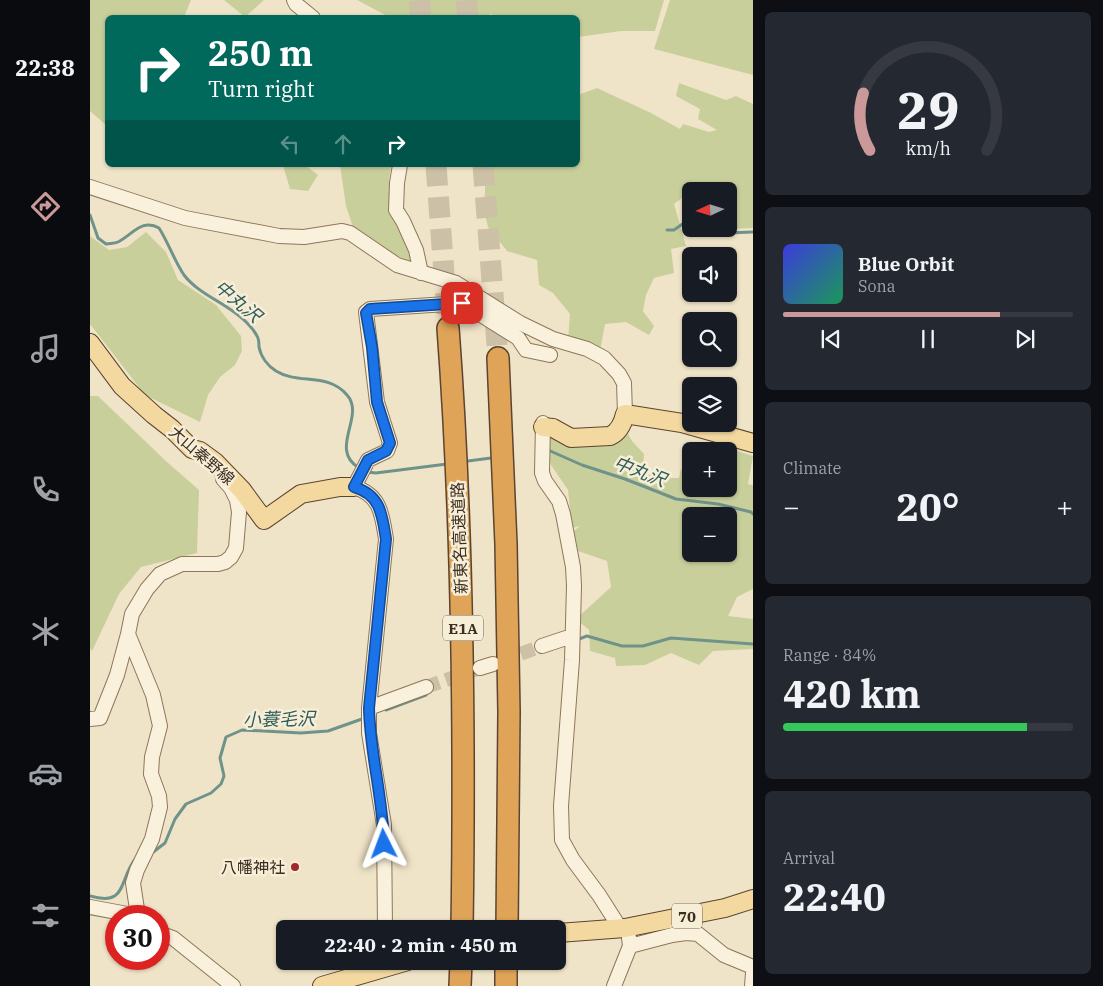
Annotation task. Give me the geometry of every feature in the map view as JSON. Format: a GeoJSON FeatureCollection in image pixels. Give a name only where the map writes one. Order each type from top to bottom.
{"type":"FeatureCollection","features":[{"type":"Feature","properties":{"kind":"highway","name":"新東名高速道路"},"geometry":{"type":"LineString","coordinates":[[448,328],[460,533],[463,634],[462,920]]}},
{"type":"Feature","properties":{"kind":"highway"},"geometry":{"type":"LineString","coordinates":[[498,358],[506,553],[509,712],[508,920]]}},
{"type":"Feature","properties":{"kind":"highway"},"geometry":{"type":"LineString","coordinates":[[460,986],[461,970]]}},
{"type":"Feature","properties":{"kind":"highway"},"geometry":{"type":"LineString","coordinates":[[506,970],[506,986]]}},
{"type":"Feature","properties":{"kind":"main road","name":"大山秦野線"},"geometry":{"type":"LineString","coordinates":[[90,343],[122,386],[192,449],[200,451],[215,462],[242,490],[264,520],[301,494],[340,487],[360,476]]}},
{"type":"Feature","properties":{"kind":"main road"},"geometry":{"type":"LineString","coordinates":[[543,425],[571,438],[610,436],[621,425],[625,414],[682,423],[753,443]]}},
{"type":"Feature","properties":{"kind":"main road","name":"70"},"geometry":{"type":"LineString","coordinates":[[566,932],[622,928],[725,908],[753,899]]}},
{"type":"Feature","properties":{"kind":"main road"},"geometry":{"type":"LineString","coordinates":[[322,986],[367,970]]}},
{"type":"Feature","properties":{"kind":"street"},"geometry":{"type":"LineString","coordinates":[[294,0],[309,15]]}},
{"type":"Feature","properties":{"kind":"street"},"geometry":{"type":"LineString","coordinates":[[400,167],[396,210],[416,250],[421,273]]}},
{"type":"Feature","properties":{"kind":"street"},"geometry":{"type":"LineString","coordinates":[[90,187],[185,218],[278,236],[304,237],[342,231],[350,233],[397,265],[456,283],[520,323],[553,339],[587,349],[604,358],[619,374],[624,383],[625,414]]}},
{"type":"Feature","properties":{"kind":"street"},"geometry":{"type":"LineString","coordinates":[[385,920],[384,825],[369,733],[369,708],[386,539],[377,502],[360,476],[369,458],[386,451],[390,443],[377,402],[372,347],[366,313],[368,310],[462,303],[518,338],[526,350],[550,355]]}},
{"type":"Feature","properties":{"kind":"street"},"geometry":{"type":"LineString","coordinates":[[543,425],[542,473],[545,481],[559,501],[564,514],[573,566],[572,636],[561,806],[562,840],[573,860],[622,928],[630,946],[614,986]]}},
{"type":"Feature","properties":{"kind":"street"},"geometry":{"type":"LineString","coordinates":[[90,719],[100,718],[117,675],[132,614],[147,589],[160,574],[182,564],[210,565],[225,562],[231,557],[236,548],[239,512],[237,500],[231,488],[192,449]]}},
{"type":"Feature","properties":{"kind":"street"},"geometry":{"type":"LineString","coordinates":[[128,634],[153,695],[160,726],[152,757],[151,774],[159,796],[160,807],[152,839],[136,870],[133,883],[136,905]]}},
{"type":"Feature","properties":{"kind":"street"},"geometry":{"type":"LineString","coordinates":[[542,646],[572,636]]}},
{"type":"Feature","properties":{"kind":"street"},"geometry":{"type":"LineString","coordinates":[[369,708],[426,687]]}},
{"type":"Feature","properties":{"kind":"street"},"geometry":{"type":"LineString","coordinates":[[90,907],[105,910]]}},
{"type":"Feature","properties":{"kind":"street"},"geometry":{"type":"LineString","coordinates":[[630,946],[672,934],[698,934],[724,954],[753,967],[752,986]]}},
{"type":"Feature","properties":{"kind":"street"},"geometry":{"type":"LineString","coordinates":[[170,937],[233,986]]}},
{"type":"Feature","properties":{"kind":"green space"},"geometry":{"type":"Polygon","coordinates":[[[90,0],[191,0],[185,15],[105,15],[105,124],[90,111],[90,0]]]}},
{"type":"Feature","properties":{"kind":"green space"},"geometry":{"type":"Polygon","coordinates":[[[224,0],[264,0],[247,15],[243,15],[224,0]]]}},
{"type":"Feature","properties":{"kind":"green space"},"geometry":{"type":"Polygon","coordinates":[[[357,0],[664,0],[655,31],[621,31],[580,37],[580,15],[385,15],[357,0]]]}},
{"type":"Feature","properties":{"kind":"green space"},"geometry":{"type":"Polygon","coordinates":[[[670,0],[753,0],[753,75],[654,49],[670,0]]]}},
{"type":"Feature","properties":{"kind":"green space"},"geometry":{"type":"Polygon","coordinates":[[[679,83],[726,100],[736,96],[753,104],[753,228],[738,229],[738,182],[682,182],[682,198],[674,204],[682,238],[684,238],[686,246],[671,249],[674,273],[654,278],[646,295],[643,311],[654,326],[649,335],[626,322],[605,324],[600,351],[568,340],[570,314],[553,293],[539,285],[537,260],[507,251],[488,227],[483,207],[485,167],[580,167],[580,94],[597,88],[651,113],[680,129],[683,124],[709,132],[717,130],[698,119],[700,109],[676,96],[679,83]]]}},
{"type":"Feature","properties":{"kind":"green space"},"geometry":{"type":"Polygon","coordinates":[[[284,167],[308,167],[318,175],[308,191],[290,189],[284,167]]]}},
{"type":"Feature","properties":{"kind":"green space"},"geometry":{"type":"Polygon","coordinates":[[[340,167],[391,167],[389,179],[391,211],[414,262],[389,253],[353,227],[346,206],[340,167]]]}},
{"type":"Feature","properties":{"kind":"green space"},"geometry":{"type":"Polygon","coordinates":[[[146,232],[166,252],[178,280],[216,305],[241,336],[242,351],[235,365],[220,377],[208,395],[200,422],[145,395],[90,324],[90,236],[109,250],[127,247],[146,232]]]}},
{"type":"Feature","properties":{"kind":"green space"},"geometry":{"type":"Polygon","coordinates":[[[90,396],[98,396],[199,490],[197,553],[141,567],[119,594],[92,651],[90,648],[90,396]]]}},
{"type":"Feature","properties":{"kind":"green space"},"geometry":{"type":"Polygon","coordinates":[[[623,425],[632,441],[644,454],[643,473],[659,478],[679,478],[682,470],[682,497],[737,497],[737,451],[753,456],[748,484],[753,485],[753,589],[737,597],[728,616],[753,619],[753,649],[713,651],[699,665],[671,653],[645,665],[616,666],[615,658],[590,651],[589,630],[576,619],[611,587],[607,561],[578,551],[574,531],[580,526],[572,528],[568,490],[551,465],[546,446],[546,431],[571,438],[623,425]]]}},
{"type":"Feature","properties":{"kind":"waterway","name":"中丸沢"},"geometry":{"type":"LineString","coordinates":[[90,215],[98,238],[106,244],[118,242],[142,226],[153,225],[159,228],[184,275],[198,289],[241,317],[254,331],[258,337],[261,354],[270,367],[285,375],[331,384],[347,395],[352,403],[353,413],[347,442],[347,452],[350,460],[359,468]]}},
{"type":"Feature","properties":{"kind":"waterway"},"geometry":{"type":"LineString","coordinates":[[667,230],[674,230],[682,224]]}},
{"type":"Feature","properties":{"kind":"waterway"},"geometry":{"type":"LineString","coordinates":[[738,233],[753,232]]}},
{"type":"Feature","properties":{"kind":"waterway","name":"中丸沢"},"geometry":{"type":"LineString","coordinates":[[548,450],[582,465],[676,499],[718,504],[753,514]]}},
{"type":"Feature","properties":{"kind":"waterway","name":"中丸沢"},"geometry":{"type":"LineString","coordinates":[[468,461],[491,458]]}},
{"type":"Feature","properties":{"kind":"waterway","name":"中丸沢"},"geometry":{"type":"LineString","coordinates":[[366,472],[376,473],[447,464]]}},
{"type":"Feature","properties":{"kind":"waterway","name":"小蓑毛沢"},"geometry":{"type":"LineString","coordinates":[[579,639],[587,636],[622,646],[643,646],[671,638],[753,644]]}},
{"type":"Feature","properties":{"kind":"waterway","name":"小蓑毛沢"},"geometry":{"type":"LineString","coordinates":[[386,710],[426,695]]}},
{"type":"Feature","properties":{"kind":"waterway","name":"小蓑毛沢"},"geometry":{"type":"LineString","coordinates":[[152,853],[165,843],[175,819],[186,804],[211,793],[221,784],[224,776],[220,758],[226,737],[242,730],[301,733],[328,731],[362,719]]}},
{"type":"Feature","properties":{"kind":"waterway","name":"小蓑毛沢"},"geometry":{"type":"LineString","coordinates":[[90,896],[111,898],[117,895],[130,866],[136,858]]}},
{"type":"Feature","properties":{"kind":"tunnel"},"geometry":{"type":"LineString","coordinates":[[419,0],[421,15]]}},
{"type":"Feature","properties":{"kind":"tunnel"},"geometry":{"type":"LineString","coordinates":[[466,0],[468,15]]}},
{"type":"Feature","properties":{"kind":"tunnel"},"geometry":{"type":"LineString","coordinates":[[436,167],[448,328]]}},
{"type":"Feature","properties":{"kind":"tunnel"},"geometry":{"type":"LineString","coordinates":[[483,167],[498,358]]}},
{"type":"Feature","properties":{"kind":"tunnel"},"geometry":{"type":"LineString","coordinates":[[501,661],[542,646]]}},
{"type":"Feature","properties":{"kind":"tunnel"},"geometry":{"type":"LineString","coordinates":[[426,687],[480,668]]}},
{"type":"Feature","properties":{"kind":"place","name":"八幡神社"},"geometry":{"type":"Point","coordinates":[295,867]}},
{"type":"Feature","properties":{"kind":"route"},"geometry":{"type":"LineString","coordinates":[[384,844],[384,825],[369,733],[369,708],[371,673],[386,557],[386,539],[377,502],[371,495],[354,487],[366,461],[385,452],[389,448],[390,443],[377,402],[372,347],[366,313],[370,309],[462,303]]}}]}
